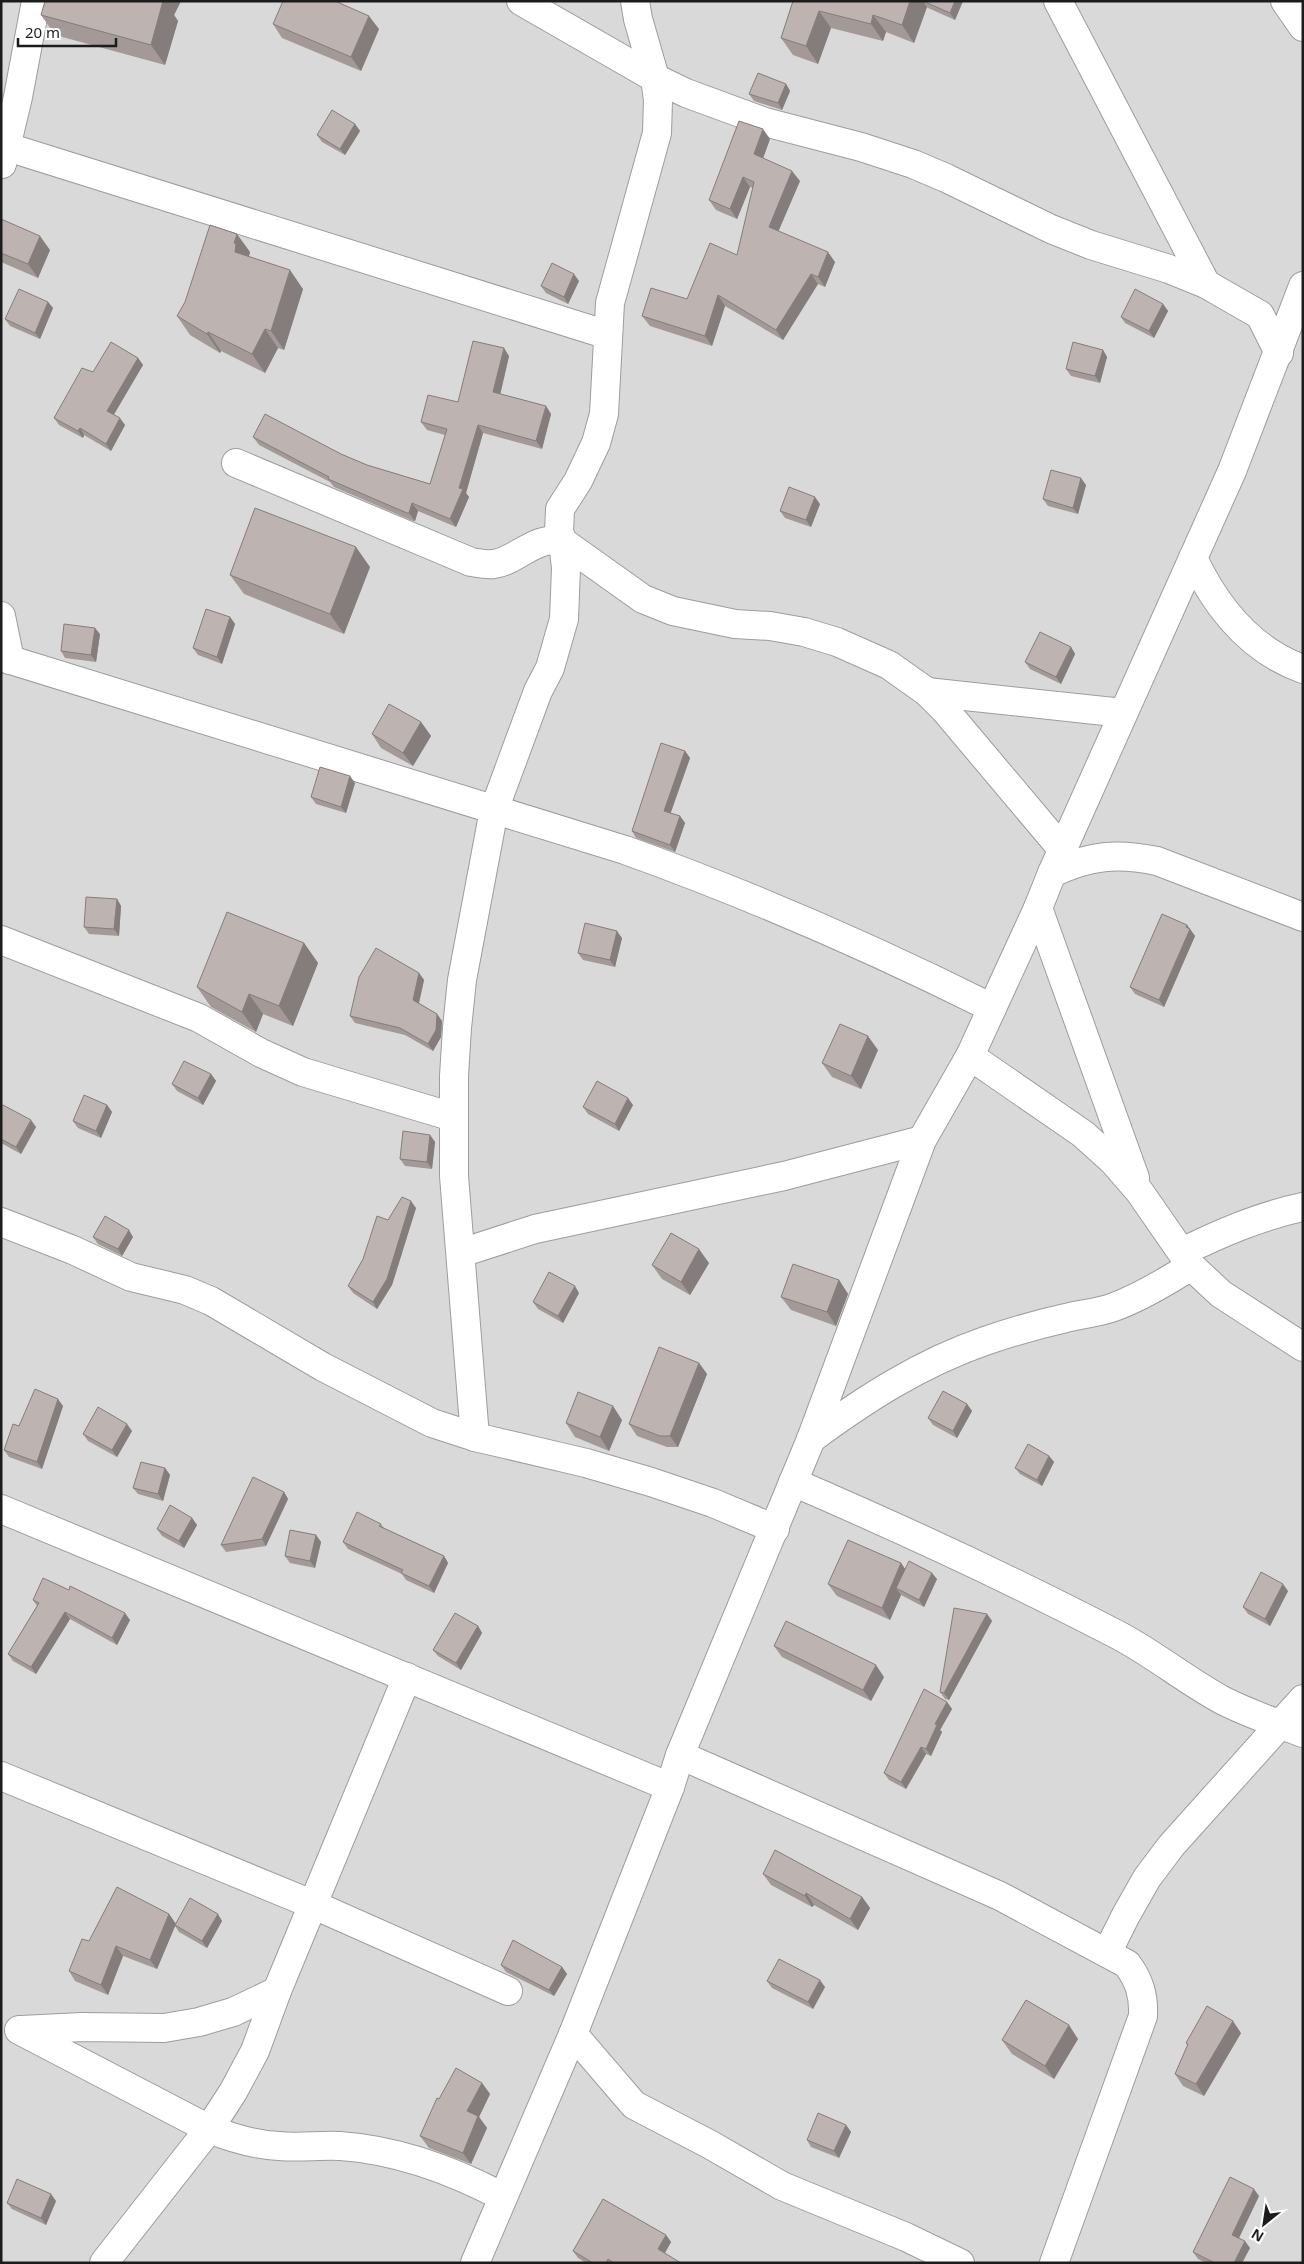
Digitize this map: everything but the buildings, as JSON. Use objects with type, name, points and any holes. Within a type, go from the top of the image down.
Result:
[{"type":"street","points":[[36,1],[3,152],[608,335]]},
{"type":"street","points":[[521,1],[655,78],[686,93],[765,122],[861,147],[913,164],[1051,229],[1091,245],[1169,269],[1206,284],[1260,315],[1279,353]]},
{"type":"street","points":[[475,1436],[454,1176],[453,1117],[457,1028],[462,980],[494,810],[558,644],[564,619],[566,568],[563,542],[559,532],[560,509],[588,462],[596,443],[604,414],[610,302],[656,133],[658,100],[655,78],[641,34],[635,1]]},
{"type":"street","points":[[1058,1],[1206,284]]},
{"type":"street","points":[[1285,1],[1303,27]]},
{"type":"street","points":[[475,2263],[573,2034],[670,1787],[680,1755],[811,1439],[922,1140],[970,1056],[1038,908],[1057,861],[1232,471],[1279,353],[1303,286]]},
{"type":"street","points":[[236,463],[470,562],[496,564],[540,542],[550,540],[563,542],[643,599],[673,611],[703,619],[786,629],[837,642],[889,665],[927,692],[945,710],[1057,861],[1071,864],[1091,858],[1112,856],[1133,856],[1158,861],[1303,917]]},
{"type":"street","points":[[1193,558],[1206,586],[1224,612],[1246,634],[1270,653],[1303,669]]},
{"type":"street","points":[[1,616],[6,659],[625,850],[704,878],[783,910],[888,956],[992,1008]]},
{"type":"street","points":[[927,692],[1123,713]]},
{"type":"street","points":[[1038,908],[1139,1191]]},
{"type":"street","points":[[1,940],[199,1018],[261,1053],[303,1072],[453,1117]]},
{"type":"street","points":[[970,1056],[1083,1134],[1113,1161],[1139,1191],[1186,1259],[1221,1294],[1303,1347]]},
{"type":"street","points":[[461,1253],[535,1229],[784,1176],[922,1140]]},
{"type":"street","points":[[811,1439],[851,1408],[939,1359],[985,1341],[1113,1307],[1166,1282],[1186,1259],[1216,1235],[1252,1221],[1303,1207]]},
{"type":"street","points":[[1,1222],[131,1276],[185,1290],[211,1301],[323,1367],[432,1423],[651,1482],[713,1503],[774,1529]]},
{"type":"street","points":[[793,1482],[911,1533],[1027,1587],[1141,1647],[1181,1676],[1223,1701],[1292,1729]]},
{"type":"street","points":[[1,1509],[670,1787]]},
{"type":"street","points":[[104,2263],[209,2129],[233,2092],[255,2051],[277,1991],[407,1677]]},
{"type":"street","points":[[1106,1953],[1147,1878],[1171,1846],[1292,1729],[1303,1699]]},
{"type":"street","points":[[680,1755],[1000,1896],[1127,1964],[1136,1975],[1144,2002],[1143,2016],[1054,2263]]},
{"type":"street","points":[[1,1776],[314,1904],[508,1991]]},
{"type":"street","points":[[10,2030],[82,2027],[164,2028],[199,2022],[233,2012],[277,1991]]},
{"type":"street","points":[[10,2030],[209,2129],[232,2138],[256,2144],[341,2146],[406,2156],[472,2180],[504,2197]]},
{"type":"street","points":[[573,2034],[634,2105],[709,2144],[782,2186],[906,2238],[960,2263]]},
{"type":"shaded area","points":[[1,1],[1303,1],[1303,2263],[1,2263]]}]
